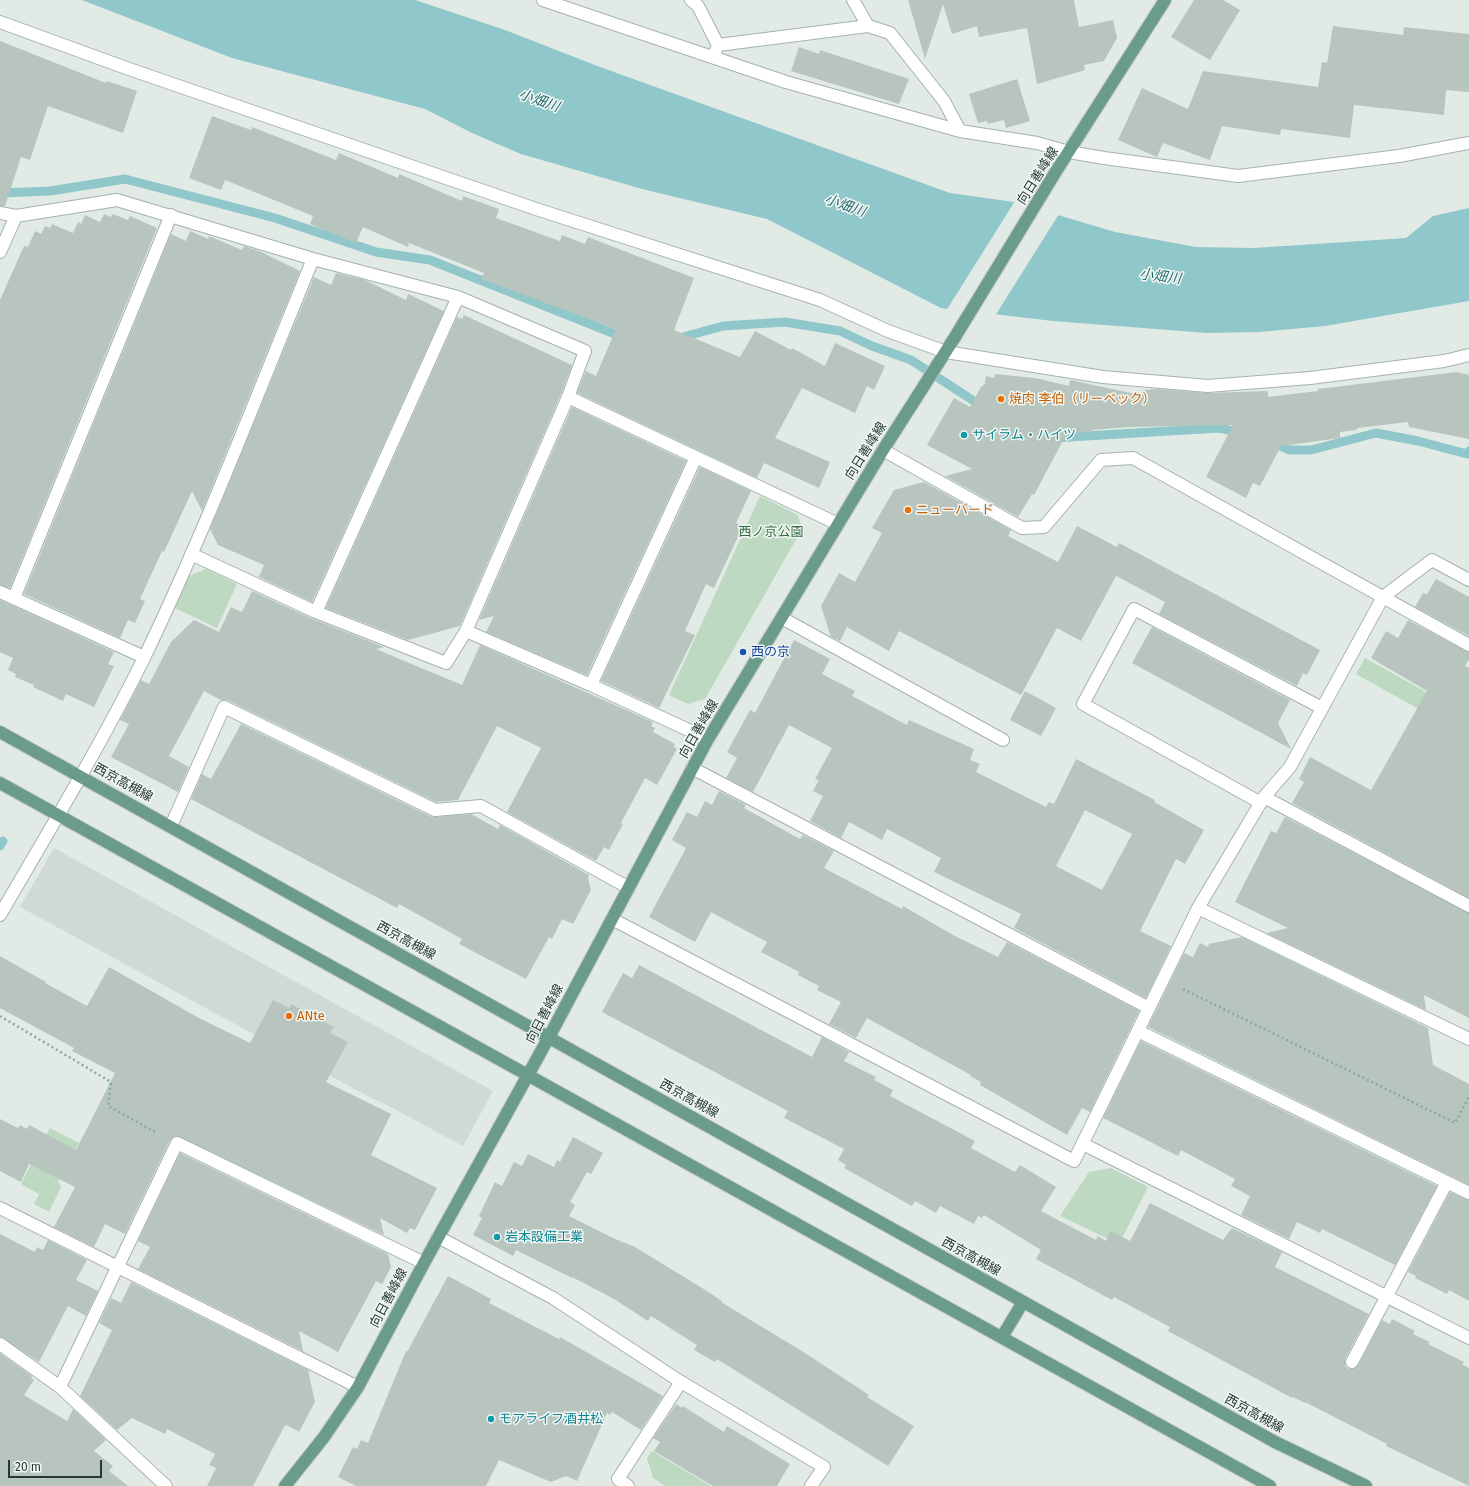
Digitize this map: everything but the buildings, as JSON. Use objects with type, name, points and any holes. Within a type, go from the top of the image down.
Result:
[{"type":"main road","name":"向日善峰線","points":[[285,1486],[324,1437],[358,1387],[438,1237],[549,1037],[708,739],[882,450],[946,352],[1055,173],[1165,0]]},
{"type":"main road","name":"西京高槻線","points":[[0,732],[1274,1442],[1366,1486]]},
{"type":"main road","points":[[0,783],[1270,1486]]},
{"type":"main road","points":[[1002,1337],[1023,1302]]},
{"type":"street","points":[[543,0],[786,82],[960,131],[1037,143],[1069,152],[1238,176],[1399,156],[1469,142]]},
{"type":"street","points":[[853,0],[868,26]]},
{"type":"street","points":[[698,2],[718,45],[713,58]]},
{"type":"street","points":[[0,22],[129,69],[539,210],[820,300],[888,331],[946,352],[1103,377],[1208,386],[1310,378],[1444,361],[1469,355]]},
{"type":"street","points":[[718,45],[868,26],[890,33],[944,101],[960,131]]},
{"type":"street","points":[[0,213],[16,216],[117,200],[171,215],[313,259],[458,297],[584,351],[568,397],[466,631],[446,663],[316,612],[191,554]]},
{"type":"street","points":[[14,598],[171,215]]},
{"type":"street","points":[[0,252],[16,216]]},
{"type":"street","points":[[0,914],[81,776],[144,657],[191,554],[313,259]]},
{"type":"street","points":[[316,612],[458,297]]},
{"type":"street","points":[[568,397],[838,524]]},
{"type":"street","points":[[882,450],[1022,528],[1044,527],[1101,460],[1133,458],[1469,645]]},
{"type":"street","points":[[591,685],[696,457]]},
{"type":"street","points":[[612,919],[1074,1161],[1198,908],[1263,800],[1290,767],[1383,597],[1432,560],[1469,580]]},
{"type":"street","points":[[0,592],[144,657]]},
{"type":"street","points":[[1322,708],[1134,609],[1083,704],[1263,800],[1469,906]]},
{"type":"street","points":[[782,618],[1003,740]]},
{"type":"street","points":[[466,631],[591,685],[708,739]]},
{"type":"street","points":[[171,826],[224,707],[435,810],[481,806],[629,888]]},
{"type":"street","points":[[692,768],[1149,1008]]},
{"type":"street","points":[[1198,908],[1469,1039]]},
{"type":"street","points":[[1138,1031],[1469,1193]]},
{"type":"street","points":[[60,1387],[177,1143],[424,1263]]},
{"type":"street","points":[[1083,1144],[1469,1338]]},
{"type":"street","points":[[1352,1362],[1447,1182]]},
{"type":"street","points":[[0,1208],[358,1387]]},
{"type":"street","points":[[438,1237],[553,1298],[681,1382],[824,1467],[811,1486]]},
{"type":"street","points":[[0,1344],[60,1387],[166,1486]]},
{"type":"street","points":[[628,1486],[618,1479],[681,1382]]},
{"type":"path","points":[[1163,979],[1455,1124],[1469,1097]]},
{"type":"path","points":[[0,1016],[111,1082],[108,1106],[177,1143]]},
{"type":"shaded area","points":[[54,848],[493,1091],[463,1146],[373,1099],[20,907]]},
{"type":"green space","name":"西ノ京公園","points":[[760,496],[798,515],[802,529],[705,699],[688,704],[669,695]]},
{"type":"green space","points":[[206,569],[237,584],[217,628],[175,608],[189,576]]},
{"type":"green space","points":[[1365,658],[1469,716],[1469,737],[1356,674]]},
{"type":"green space","points":[[50,1128],[79,1143],[58,1182],[61,1187],[49,1212],[34,1204],[39,1194],[21,1184]]},
{"type":"green space","points":[[1111,1168],[1148,1187],[1119,1244],[1060,1216],[1089,1172]]},
{"type":"green space","points":[[652,1451],[711,1486],[666,1486],[653,1478],[647,1458]]},
{"type":"water","name":"小畑川","points":[[82,0],[415,0],[505,30],[600,67],[950,193],[1014,202],[1115,232],[1196,247],[1254,248],[1406,238],[1433,216],[1469,208],[1469,301],[1325,326],[1259,332],[1207,333],[1053,321],[941,308],[767,219],[642,189],[521,154],[472,133],[425,109],[232,58]]},
{"type":"pier","points":[[1015,201],[1059,214],[995,316],[946,311]]},
{"type":"waterway","points":[[0,193],[50,191],[125,179],[275,218],[376,252],[430,260],[625,338]]},
{"type":"waterway","points":[[676,339],[723,326],[785,322],[840,331],[872,346],[911,360],[983,407]]},
{"type":"waterway","points":[[1053,438],[1219,428],[1242,433]]},
{"type":"waterway","points":[[1271,442],[1289,450],[1311,450],[1376,433],[1418,441],[1467,454],[1469,451]]},
{"type":"waterway","points":[[0,846],[3,841]]},
{"type":"place","name":"焼肉 李伯（リーベック）","points":[[1001,399]]},
{"type":"place","name":"サイラム・ハイツ","points":[[964,435]]},
{"type":"place","name":"ニューバード","points":[[908,510]]},
{"type":"place","name":"西の京","points":[[743,652]]},
{"type":"place","name":"ANte","points":[[289,1016]]},
{"type":"place","name":"岩本設備工業","points":[[497,1237]]},
{"type":"place","name":"モアライフ酒井松","points":[[491,1419]]}]
